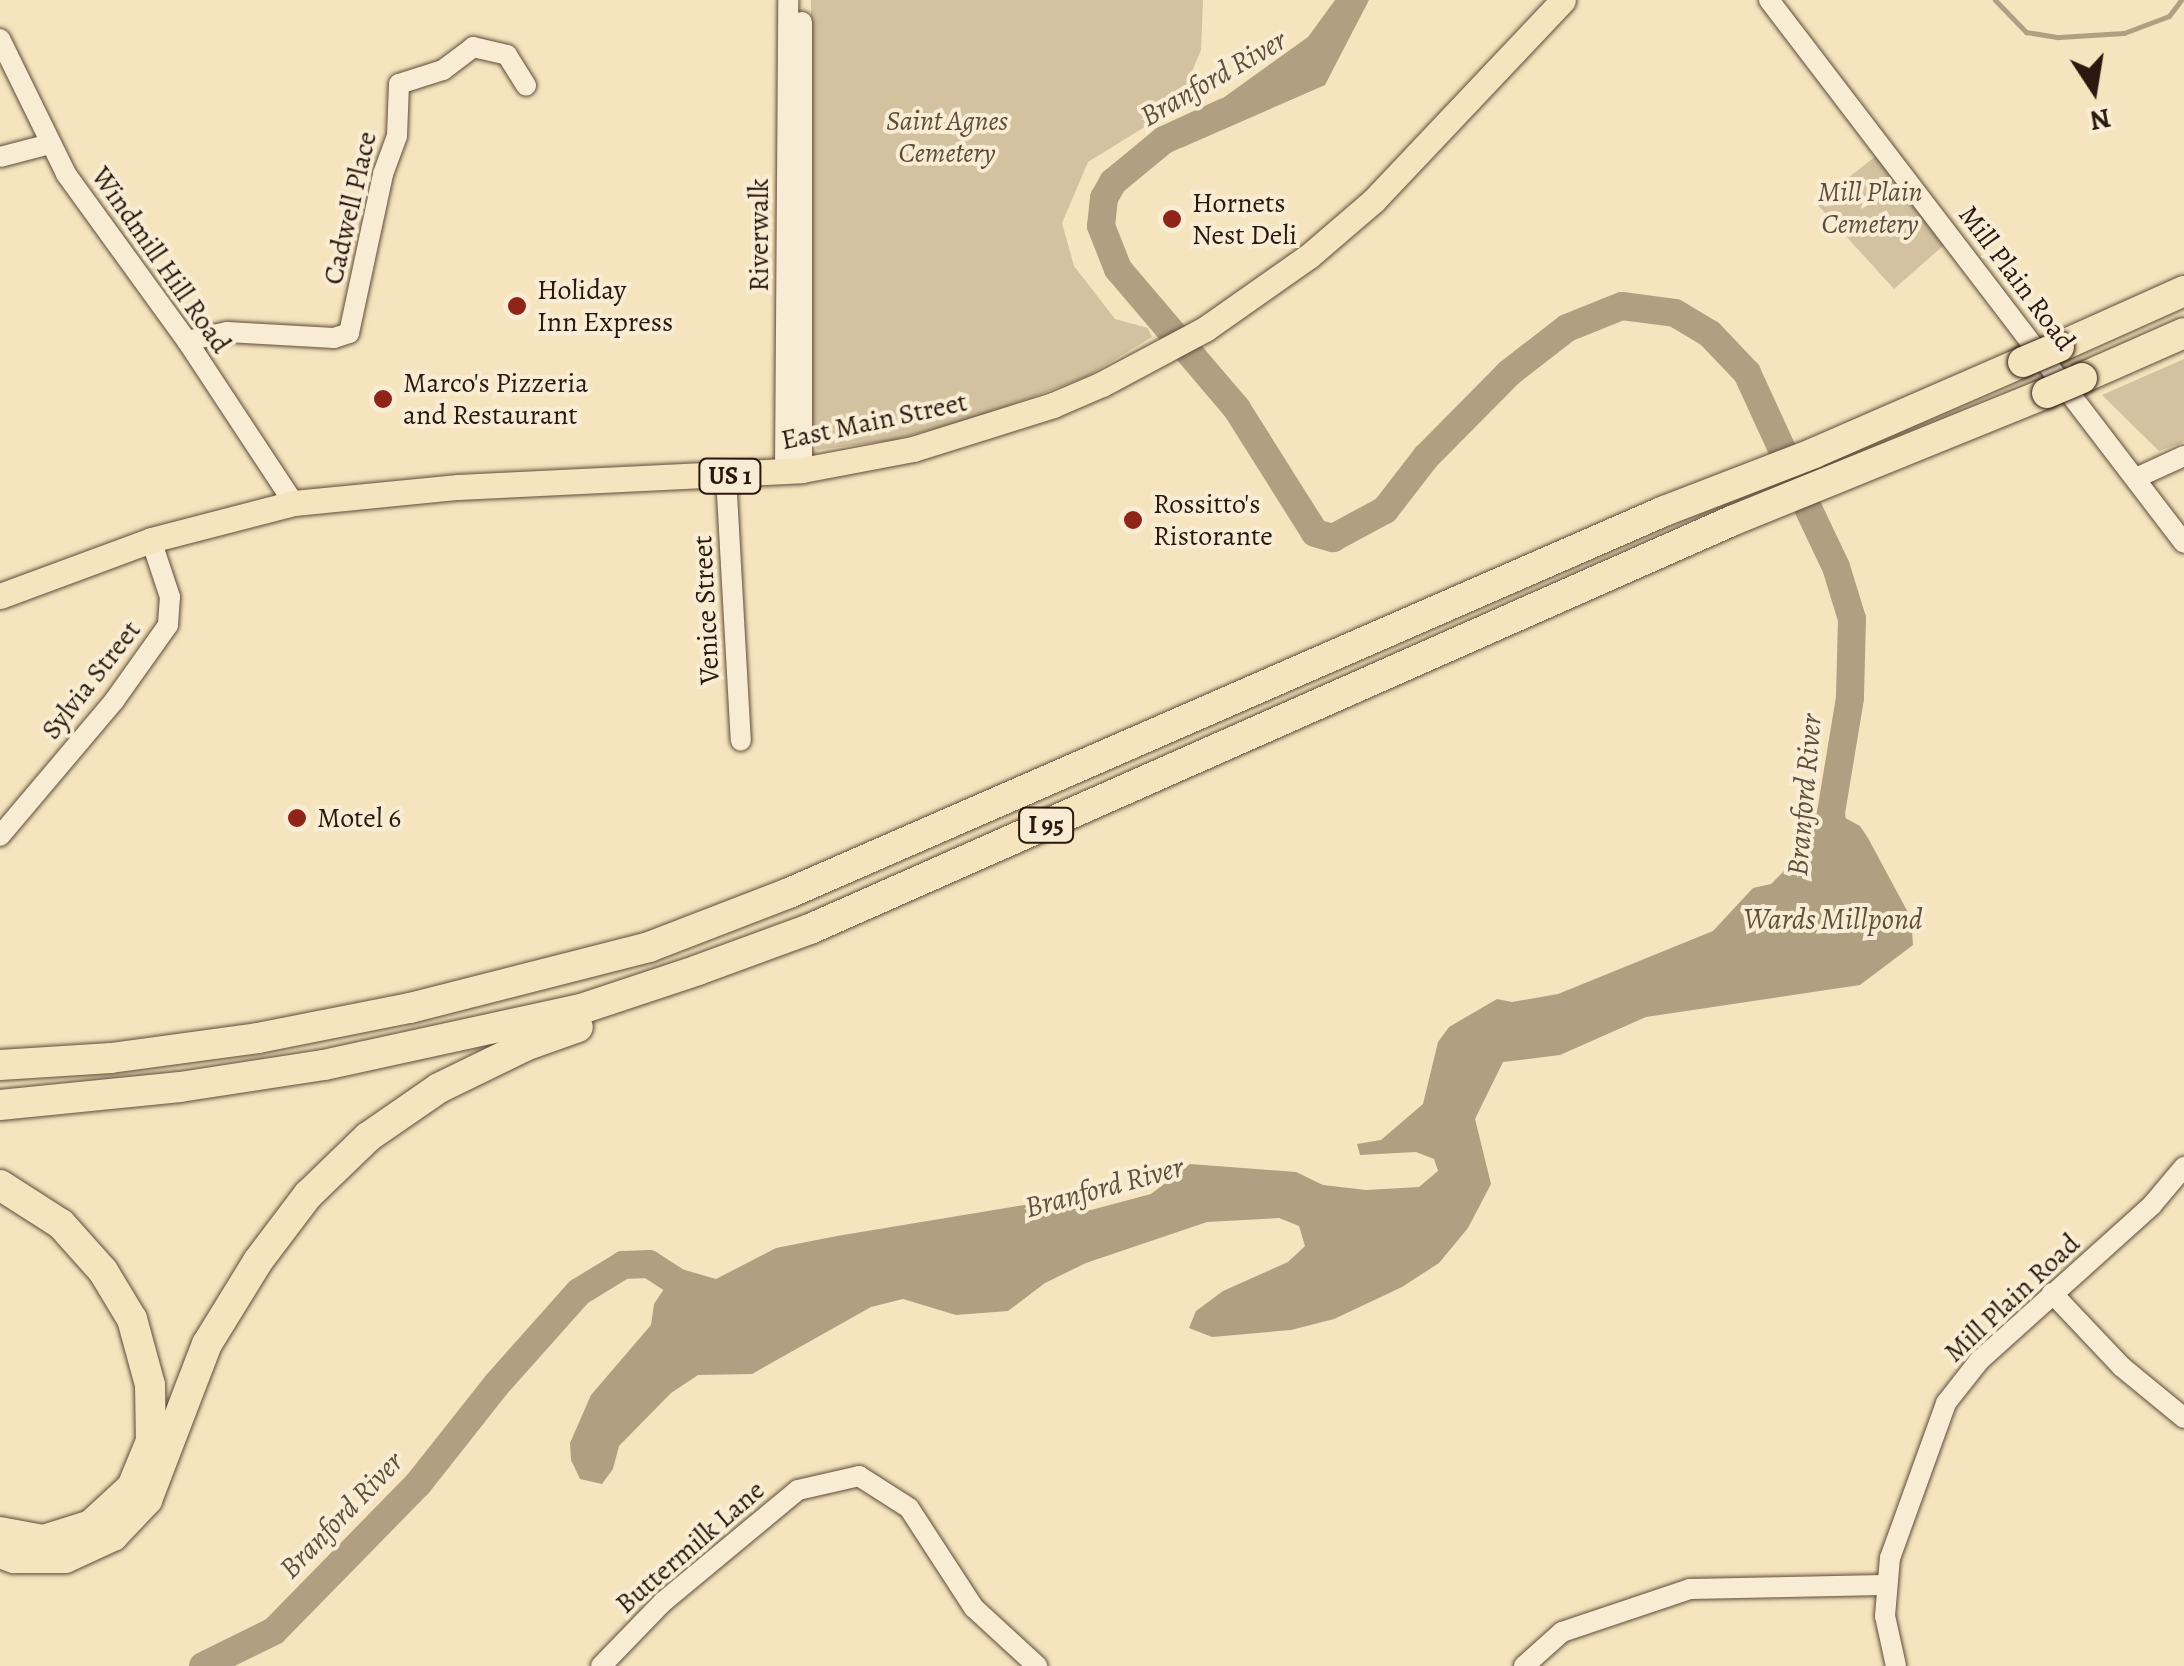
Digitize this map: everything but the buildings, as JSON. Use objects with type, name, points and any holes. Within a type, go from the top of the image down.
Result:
[{"type":"highway","name":"I 95","points":[[0,1066],[111,1058],[258,1038],[410,1008],[649,947],[790,893],[1664,510],[1814,454],[2184,291]]},
{"type":"highway","name":"I 95","points":[[0,1105],[180,1087],[448,1040],[581,1009],[810,929],[1734,520],[2047,393],[2184,332]]},
{"type":"highway","points":[[0,1553],[14,1558],[66,1558],[114,1536],[147,1500],[207,1344],[258,1261],[308,1196],[368,1137],[439,1088],[525,1046],[678,990],[810,929]]},
{"type":"highway","points":[[0,1185],[61,1224],[103,1271],[132,1320],[150,1385],[151,1441],[132,1488],[91,1525],[43,1540],[0,1532]]},
{"type":"main road","name":"East Main Street","points":[[0,596],[151,540],[294,503],[458,488],[794,470],[913,449],[1053,405],[1148,361],[1280,278],[1362,211],[1563,0]]},
{"type":"street","name":"Riverwalk","points":[[788,0],[794,470]]},
{"type":"street","name":"Riverwalk","points":[[794,470],[802,0]]},
{"type":"street","name":"Mill Plain Road","points":[[1769,0],[2184,543]]},
{"type":"street","name":"Windmill Hill Road","points":[[0,39],[66,174],[187,341],[294,503]]},
{"type":"street","name":"Cadwell Place","points":[[187,341],[227,332],[334,338],[349,333],[383,174],[397,136],[400,84],[443,70],[473,47],[507,55],[526,85]]},
{"type":"street","points":[[0,157],[50,144]]},
{"type":"street","points":[[2136,478],[2184,456]]},
{"type":"street","name":"Venice Street","points":[[726,476],[741,740]]},
{"type":"street","name":"Sylvia Street","points":[[0,836],[114,701],[168,624],[170,597],[151,540]]},
{"type":"street","name":"Mill Plain Road","points":[[1896,1666],[1887,1631],[1886,1585],[1900,1522],[1946,1403],[1979,1361],[2152,1205],[2184,1167]]},
{"type":"street","points":[[2052,1293],[2122,1368],[2184,1418]]},
{"type":"street","name":"Buttermilk Lane","points":[[600,1666],[662,1602],[798,1490],[859,1476],[909,1508],[974,1608],[1037,1666]]},
{"type":"street","points":[[1524,1666],[1562,1632],[1690,1590],[1886,1585]]},
{"type":"green space","name":"Saint Agnes Cemetery","points":[[811,0],[1203,0],[1201,50],[1177,107],[1088,162],[1062,223],[1074,266],[1115,319],[1148,328],[1152,337],[1086,377],[981,416],[893,440],[817,450],[809,426]]},
{"type":"green space","name":"Mill Plain Cemetery","points":[[1876,156],[1944,245],[1894,289],[1816,203]]},
{"type":"green space","points":[[2184,359],[2184,442],[2159,451],[2102,395]]},
{"type":"water","points":[[1335,0],[1369,0],[1325,85],[1181,148],[1198,116],[1308,37]]},
{"type":"water","name":"Wards Millpond","points":[[1836,813],[1860,826],[1868,838],[1911,918],[1913,945],[1860,985],[1646,1017],[1560,1055],[1503,1062],[1475,1119],[1491,1184],[1468,1228],[1439,1263],[1402,1287],[1334,1319],[1291,1330],[1212,1337],[1189,1328],[1196,1311],[1223,1291],[1288,1262],[1305,1246],[1299,1226],[1279,1218],[1207,1222],[1086,1263],[1045,1283],[1008,1311],[956,1315],[903,1299],[871,1307],[752,1374],[698,1375],[671,1393],[619,1446],[613,1469],[602,1484],[580,1479],[571,1460],[570,1443],[591,1395],[651,1325],[654,1304],[678,1268],[716,1279],[776,1248],[837,1236],[1024,1205],[1091,1210],[1151,1194],[1190,1164],[1296,1172],[1323,1185],[1366,1190],[1419,1187],[1438,1171],[1434,1159],[1416,1152],[1360,1155],[1357,1144],[1381,1140],[1423,1104],[1438,1042],[1449,1027],[1497,999],[1512,1002],[1558,994],[1713,931],[1753,888],[1771,884],[1787,868],[1799,848],[1799,814]]},
{"type":"waterway","points":[[1995,0],[2026,32],[2059,37],[2124,33],[2169,16],[2181,0]]},
{"type":"waterway","name":"Branford River","points":[[1225,112],[1164,140],[1113,182],[1104,198],[1101,226],[1118,269],[1237,409],[1315,533],[1333,538],[1385,510],[1426,457],[1509,373],[1567,328],[1622,306],[1675,313],[1710,334],[1747,373],[1782,449]]},
{"type":"waterway","name":"Branford River","points":[[1808,508],[1836,567],[1852,619],[1850,698],[1831,813],[1835,852]]},
{"type":"waterway","name":"Branford River","points":[[203,1666],[274,1631],[418,1484],[497,1384],[579,1292],[623,1265],[649,1264],[700,1297]]},
{"type":"place","name":"Hornets Nest Deli","points":[[1172,219]]},
{"type":"place","name":"Holiday Inn Express","points":[[517,306]]},
{"type":"place","name":"Marco's Pizzeria and Restaurant","points":[[383,399]]},
{"type":"place","name":"Rossitto's Ristorante","points":[[1133,520]]},
{"type":"place","name":"Motel 6","points":[[297,818]]}]
